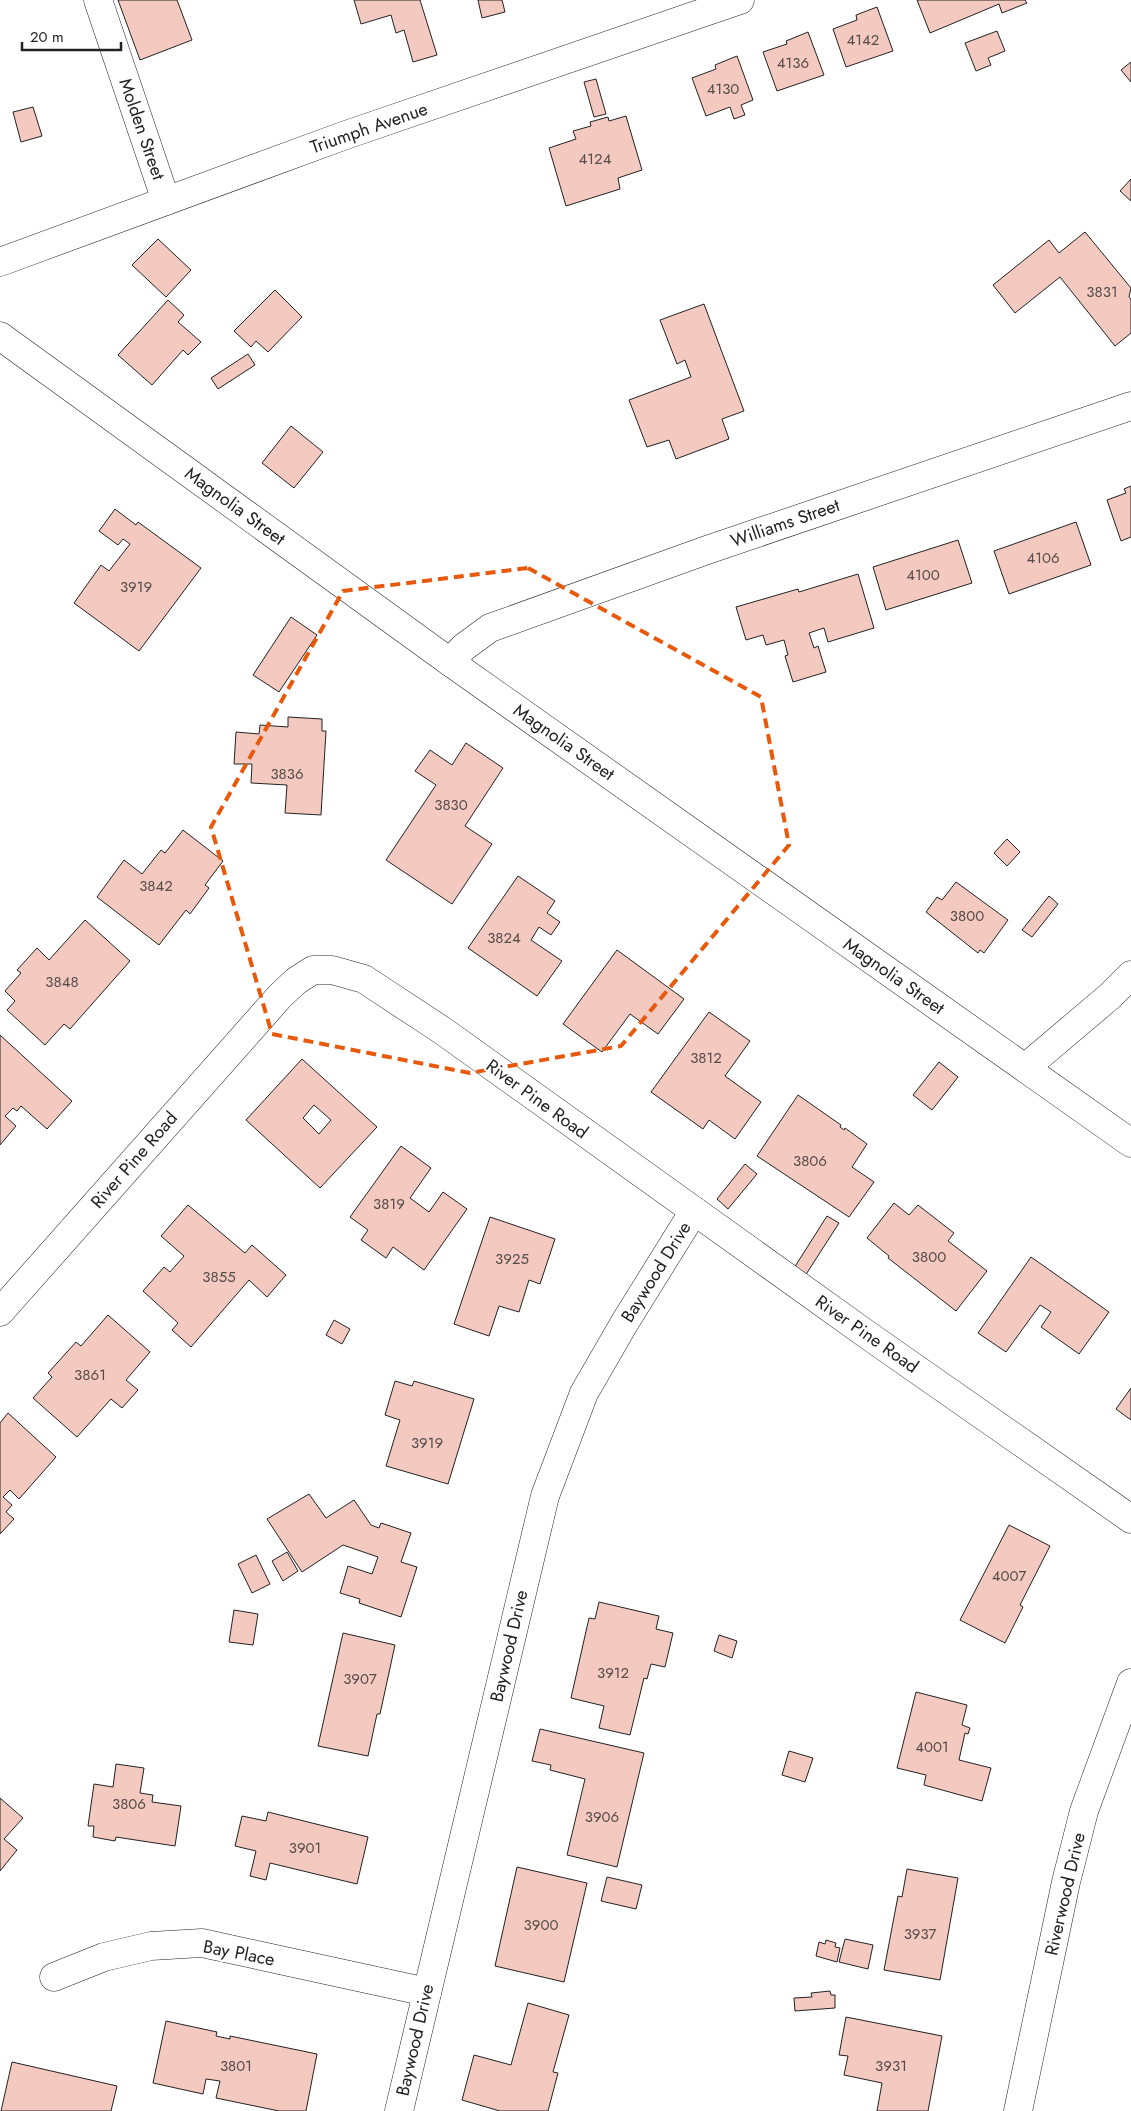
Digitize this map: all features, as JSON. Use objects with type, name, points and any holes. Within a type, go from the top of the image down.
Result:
[{"type":"street","name":"Molden Street","points":[[98,0],[166,200]]},
{"type":"street","name":"Triumph Avenue","points":[[0,262],[343,136],[740,0]]},
{"type":"street","name":"Magnolia Street","points":[[0,336],[450,662],[1131,1143]]},
{"type":"street","name":"Williams Street","points":[[450,662],[464,647],[490,628],[717,546],[1131,406]]},
{"type":"street","name":"River Pine Road","points":[[0,1312],[280,996],[296,981],[313,970],[332,970],[364,979],[443,1031],[869,1336],[1131,1519]]},
{"type":"street","points":[[1025,1068],[1110,996],[1131,975]]},
{"type":"street","name":"Baywood Drive","points":[[399,2111],[545,1496],[584,1392],[694,1211]]},
{"type":"street","name":"Riverwood Drive","points":[[1018,2111],[1066,1882],[1084,1811],[1131,1682]]},
{"type":"street","name":"Bay Place","points":[[54,1977],[104,1957],[151,1946],[202,1943],[426,1992]]},
{"type":"highlighted area","points":[[528,568],[761,697],[789,845],[621,1046],[470,1073],[272,1034],[211,827],[343,591]]},
{"type":"building","points":[[118,0],[177,0],[192,40],[140,60]]},
{"type":"building","points":[[354,0],[420,0],[437,55],[413,62],[404,30],[396,33],[391,15],[361,24]]},
{"type":"building","points":[[478,0],[502,0],[505,12],[482,18]]},
{"type":"building","points":[[917,0],[1025,0],[1027,3],[1002,13],[999,4],[930,33]]},
{"type":"building","points":[[877,7],[893,51],[846,67],[833,29],[857,20],[856,15]]},
{"type":"building","points":[[997,31],[1005,51],[988,58],[991,65],[976,71],[965,43]]},
{"type":"building","points":[[808,32],[824,75],[777,91],[763,52],[787,44],[786,41]]},
{"type":"building","points":[[737,56],[753,100],[741,105],[745,115],[734,119],[730,107],[706,116],[692,78],[716,69],[715,65]]},
{"type":"building","points":[[1131,62],[1131,82],[1121,70]]},
{"type":"building","points":[[596,79],[606,114],[594,117],[584,82]]},
{"type":"building","points":[[33,107],[42,136],[21,142],[13,112]]},
{"type":"building","points":[[626,116],[642,170],[618,178],[620,189],[566,206],[549,148],[576,139],[573,131],[591,126],[590,122],[608,117],[609,121]]},
{"type":"building","points":[[1131,179],[1131,201],[1120,191]]},
{"type":"building","points":[[1085,232],[1131,288],[1129,297],[1131,299],[1131,333],[1115,346],[1060,277],[1015,313],[993,285],[1049,240],[1059,253]]},
{"type":"building","points":[[158,239],[191,270],[166,297],[132,265]]},
{"type":"building","points":[[275,290],[302,317],[268,352],[256,341],[251,347],[234,331]]},
{"type":"building","points":[[168,300],[184,315],[178,322],[201,342],[188,355],[183,350],[152,385],[118,355]]},
{"type":"building","points":[[704,304],[744,411],[722,419],[729,439],[676,459],[669,440],[647,447],[629,400],[691,377],[685,360],[677,364],[660,320]]},
{"type":"building","points":[[248,354],[255,365],[218,389],[211,378]]},
{"type":"building","points":[[291,426],[323,452],[294,488],[262,463]]},
{"type":"building","points":[[1131,486],[1131,537],[1121,541],[1107,500],[1126,493],[1124,489]]},
{"type":"building","points":[[115,509],[136,525],[138,522],[201,568],[139,651],[74,603],[101,565],[109,571],[130,544],[123,539],[118,545],[99,531]]},
{"type":"building","points":[[1076,522],[1091,565],[1009,594],[994,551]]},
{"type":"building","points":[[958,540],[972,583],[886,610],[873,567]]},
{"type":"building","points":[[858,574],[874,628],[828,642],[824,628],[809,633],[814,648],[818,646],[826,672],[793,682],[785,656],[788,655],[784,640],[766,645],[763,635],[746,640],[736,607],[798,589],[799,592]]},
{"type":"building","points":[[291,617],[317,635],[279,692],[253,675]]},
{"type":"building","points":[[288,717],[322,719],[322,731],[326,731],[321,815],[285,813],[287,785],[251,783],[252,764],[234,764],[236,732],[259,734],[260,725],[288,727]]},
{"type":"building","points":[[466,743],[503,768],[465,826],[492,844],[452,904],[386,860],[436,785],[415,771],[430,750],[452,765]]},
{"type":"building","points":[[183,830],[223,861],[205,885],[209,888],[190,914],[186,910],[159,945],[97,897],[124,860],[142,874],[161,850],[165,853]]},
{"type":"building","points":[[1007,839],[1020,852],[1007,866],[994,853]]},
{"type":"building","points":[[518,876],[555,901],[547,913],[560,922],[551,935],[539,927],[531,940],[562,961],[537,996],[468,948]]},
{"type":"building","points":[[956,882],[1008,920],[984,953],[980,950],[978,953],[926,912],[937,897],[942,900]]},
{"type":"building","points":[[1049,896],[1058,904],[1032,937],[1022,930]]},
{"type":"building","points":[[85,920],[130,961],[70,1029],[64,1024],[45,1045],[7,1010],[15,1001],[5,991],[21,973],[17,970],[37,948],[49,960]]},
{"type":"building","points":[[617,950],[684,999],[658,1034],[630,1014],[602,1052],[563,1024]]},
{"type":"building","points":[[709,1012],[750,1041],[725,1076],[761,1102],[735,1139],[709,1120],[703,1129],[651,1092]]},
{"type":"building","points":[[0,1035],[72,1101],[47,1129],[21,1106],[17,1111],[13,1108],[5,1116],[16,1126],[0,1145]]},
{"type":"building","points":[[302,1059],[377,1127],[320,1188],[246,1120]],"holes":[[[314,1105],[331,1120],[319,1134],[303,1118]]]},
{"type":"building","points":[[939,1062],[958,1077],[932,1110],[913,1095]]},
{"type":"building","points":[[798,1095],[841,1125],[840,1127],[844,1130],[845,1128],[867,1144],[852,1167],[874,1182],[849,1217],[757,1156]]},
{"type":"building","points":[[401,1146],[431,1168],[410,1198],[429,1212],[443,1192],[467,1209],[424,1270],[393,1247],[386,1258],[361,1240],[368,1230],[350,1217]]},
{"type":"building","points":[[745,1164],[757,1174],[728,1209],[717,1199]]},
{"type":"building","points":[[894,1203],[909,1215],[918,1205],[954,1233],[948,1241],[987,1271],[956,1311],[888,1258],[889,1256],[867,1238]]},
{"type":"building","points":[[188,1205],[245,1253],[252,1245],[286,1275],[267,1297],[249,1280],[191,1347],[172,1330],[178,1323],[143,1291],[164,1267],[170,1272],[184,1256],[161,1236]]},
{"type":"building","points":[[827,1216],[839,1223],[805,1276],[794,1268]]},
{"type":"building","points":[[490,1217],[555,1239],[540,1284],[529,1280],[519,1312],[499,1306],[489,1336],[454,1324]]},
{"type":"building","points":[[1031,1257],[1109,1312],[1079,1354],[1041,1327],[1051,1312],[1040,1305],[1006,1352],[978,1333]]},
{"type":"building","points":[[108,1315],[150,1352],[126,1380],[138,1390],[122,1408],[111,1399],[77,1437],[33,1398],[52,1377],[48,1373],[76,1342],[81,1346]]},
{"type":"building","points":[[334,1320],[350,1329],[342,1344],[326,1335]]},
{"type":"building","points":[[395,1381],[412,1386],[414,1381],[474,1399],[448,1484],[386,1466],[400,1420],[385,1415]]},
{"type":"building","points":[[1131,1388],[1131,1420],[1116,1409]]},
{"type":"building","points":[[8,1413],[56,1457],[19,1499],[10,1490],[3,1497],[12,1505],[6,1512],[14,1519],[0,1534],[0,1423]]},
{"type":"building","points":[[309,1494],[326,1518],[354,1500],[371,1525],[379,1528],[381,1523],[411,1533],[401,1562],[417,1567],[401,1617],[359,1603],[360,1599],[340,1593],[348,1566],[372,1574],[378,1557],[343,1545],[302,1572],[267,1519]]},
{"type":"building","points":[[1009,1525],[1050,1546],[1020,1605],[1023,1607],[1005,1643],[960,1620]]},
{"type":"building","points":[[287,1552],[298,1571],[283,1581],[272,1561]]},
{"type":"building","points":[[256,1555],[270,1584],[252,1593],[238,1564]]},
{"type":"building","points":[[599,1602],[659,1616],[656,1629],[673,1633],[665,1667],[651,1664],[647,1679],[644,1678],[630,1735],[599,1728],[604,1706],[571,1698],[589,1618],[595,1619]]},
{"type":"building","points":[[234,1610],[258,1614],[253,1645],[229,1642]]},
{"type":"building","points":[[343,1633],[395,1645],[380,1714],[377,1714],[368,1756],[318,1746]]},
{"type":"building","points":[[719,1635],[737,1641],[732,1658],[714,1651]]},
{"type":"building","points":[[916,1692],[967,1705],[962,1725],[970,1728],[968,1734],[965,1733],[959,1760],[991,1768],[982,1801],[924,1785],[926,1775],[897,1768]]},
{"type":"building","points":[[540,1729],[644,1753],[617,1867],[567,1855],[585,1779],[550,1770],[551,1765],[532,1761]]},
{"type":"building","points":[[789,1751],[813,1758],[805,1782],[782,1775]]},
{"type":"building","points":[[116,1764],[144,1768],[140,1793],[153,1795],[152,1802],[181,1806],[175,1846],[116,1837],[115,1841],[93,1837],[94,1826],[88,1826],[94,1784],[113,1787]]},
{"type":"building","points":[[0,1798],[23,1818],[4,1839],[17,1850],[0,1871]]},
{"type":"building","points":[[268,1812],[368,1837],[357,1884],[270,1863],[266,1880],[250,1876],[256,1851],[235,1846],[242,1816],[266,1821]]},
{"type":"building","points":[[517,1867],[587,1883],[564,1982],[495,1966]]},
{"type":"building","points":[[907,1869],[958,1878],[940,1980],[884,1970],[898,1896],[902,1897]]},
{"type":"building","points":[[607,1877],[642,1885],[636,1909],[601,1901]]},
{"type":"building","points":[[845,1939],[873,1945],[868,1969],[839,1962]]},
{"type":"building","points":[[826,1940],[836,1943],[835,1947],[840,1948],[837,1962],[816,1956],[819,1942],[825,1944]]},
{"type":"building","points":[[830,1991],[831,1995],[835,1995],[835,2008],[795,2011],[794,1998],[812,1997],[811,1993]]},
{"type":"building","points":[[528,2003],[569,2015],[553,2072],[558,2073],[548,2111],[500,2111],[462,2100],[474,2055],[511,2065]]},
{"type":"building","points":[[846,2017],[942,2036],[928,2111],[877,2111],[882,2083],[844,2075],[848,2056],[839,2055]]},
{"type":"building","points":[[166,2021],[217,2032],[216,2036],[230,2039],[230,2036],[317,2054],[306,2111],[279,2111],[216,2098],[220,2081],[206,2079],[203,2094],[153,2083]]},
{"type":"building","points":[[12,2062],[117,2086],[111,2111],[1,2111]]}]
